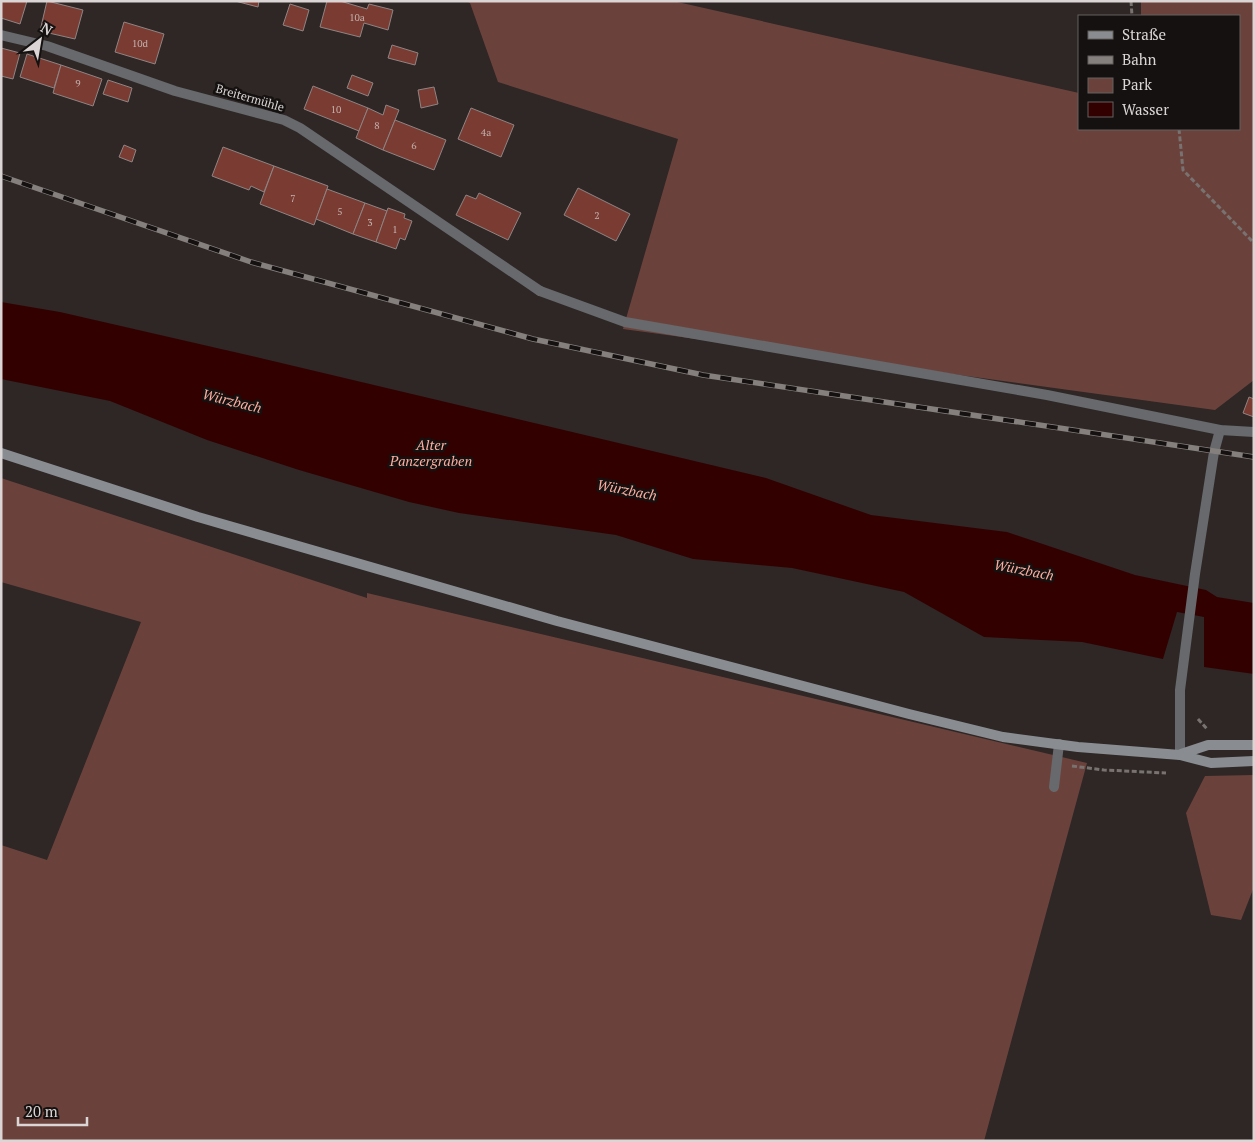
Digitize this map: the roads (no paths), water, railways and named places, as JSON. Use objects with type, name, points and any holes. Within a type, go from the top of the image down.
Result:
[{"type":"main road","points":[[1,453],[198,517],[557,621],[909,714],[1003,736],[1059,744],[1180,755],[1211,763],[1254,761]]},
{"type":"main road","points":[[1180,755],[1208,745],[1254,745]]},
{"type":"street","name":"Breitermühle","points":[[1,35],[47,46],[175,92],[284,120],[300,128],[540,291],[625,322],[1047,395],[1220,430],[1254,432]]},
{"type":"street","points":[[1180,755],[1180,690],[1195,574],[1214,452],[1220,430]]},
{"type":"street","points":[[1054,787],[1059,744]]},
{"type":"water","name":"Alter Panzergraben","points":[[1,302],[60,312],[256,357],[766,478],[871,515],[1007,532],[1135,575],[1206,590],[1217,597],[1254,603],[1254,674],[1204,667],[1204,617],[1177,612],[1163,659],[1082,642],[984,637],[904,592],[792,568],[693,559],[616,535],[459,513],[409,502],[299,470],[207,440],[110,401],[1,379]]},
{"type":"railway","points":[[1,176],[251,262],[533,339],[703,375],[1254,457]]},
{"type":"water label","name":"Würzbach","points":[[232,401]]},
{"type":"water label","name":"Würzbach","points":[[627,490]]},
{"type":"water label","name":"Würzbach","points":[[1024,570]]}]
